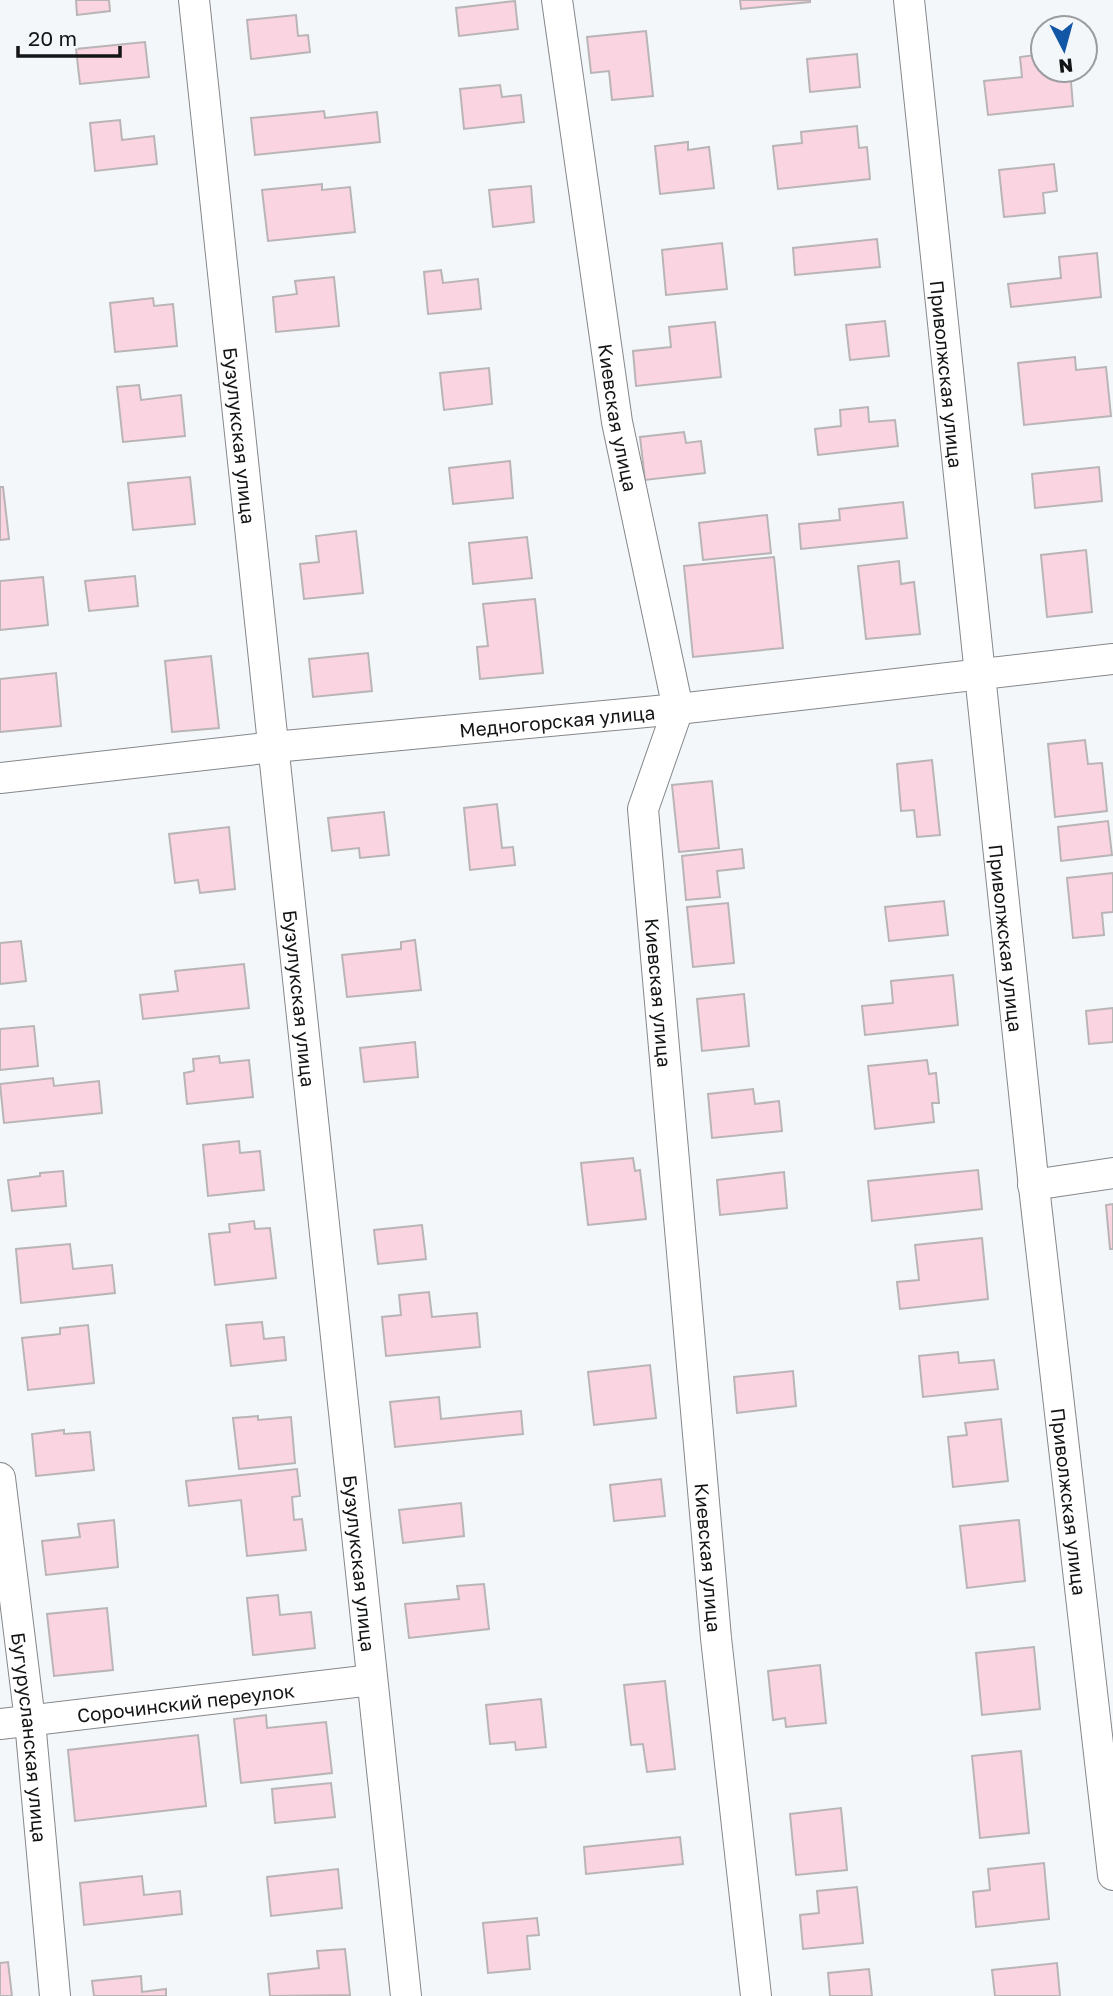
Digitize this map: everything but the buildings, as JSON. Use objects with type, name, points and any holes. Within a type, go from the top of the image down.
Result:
[{"type":"street","name":"Бузулукская улица","points":[[194,0],[406,1996]]},
{"type":"street","name":"Киевская улица","points":[[557,0],[617,422],[678,709],[643,809],[716,1638],[756,1996]]},
{"type":"street","name":"Приволжская улица","points":[[909,0],[978,674],[1113,1875]]},
{"type":"street","name":"Медногорская улица","points":[[0,778],[274,747],[678,709],[1113,659]]},
{"type":"street","points":[[1034,1185],[1113,1173]]},
{"type":"street","name":"Бугурусланская улица","points":[[0,1478],[30,1721],[55,1996]]},
{"type":"street","name":"Сорочинский переулок","points":[[0,1724],[372,1680]]}]
